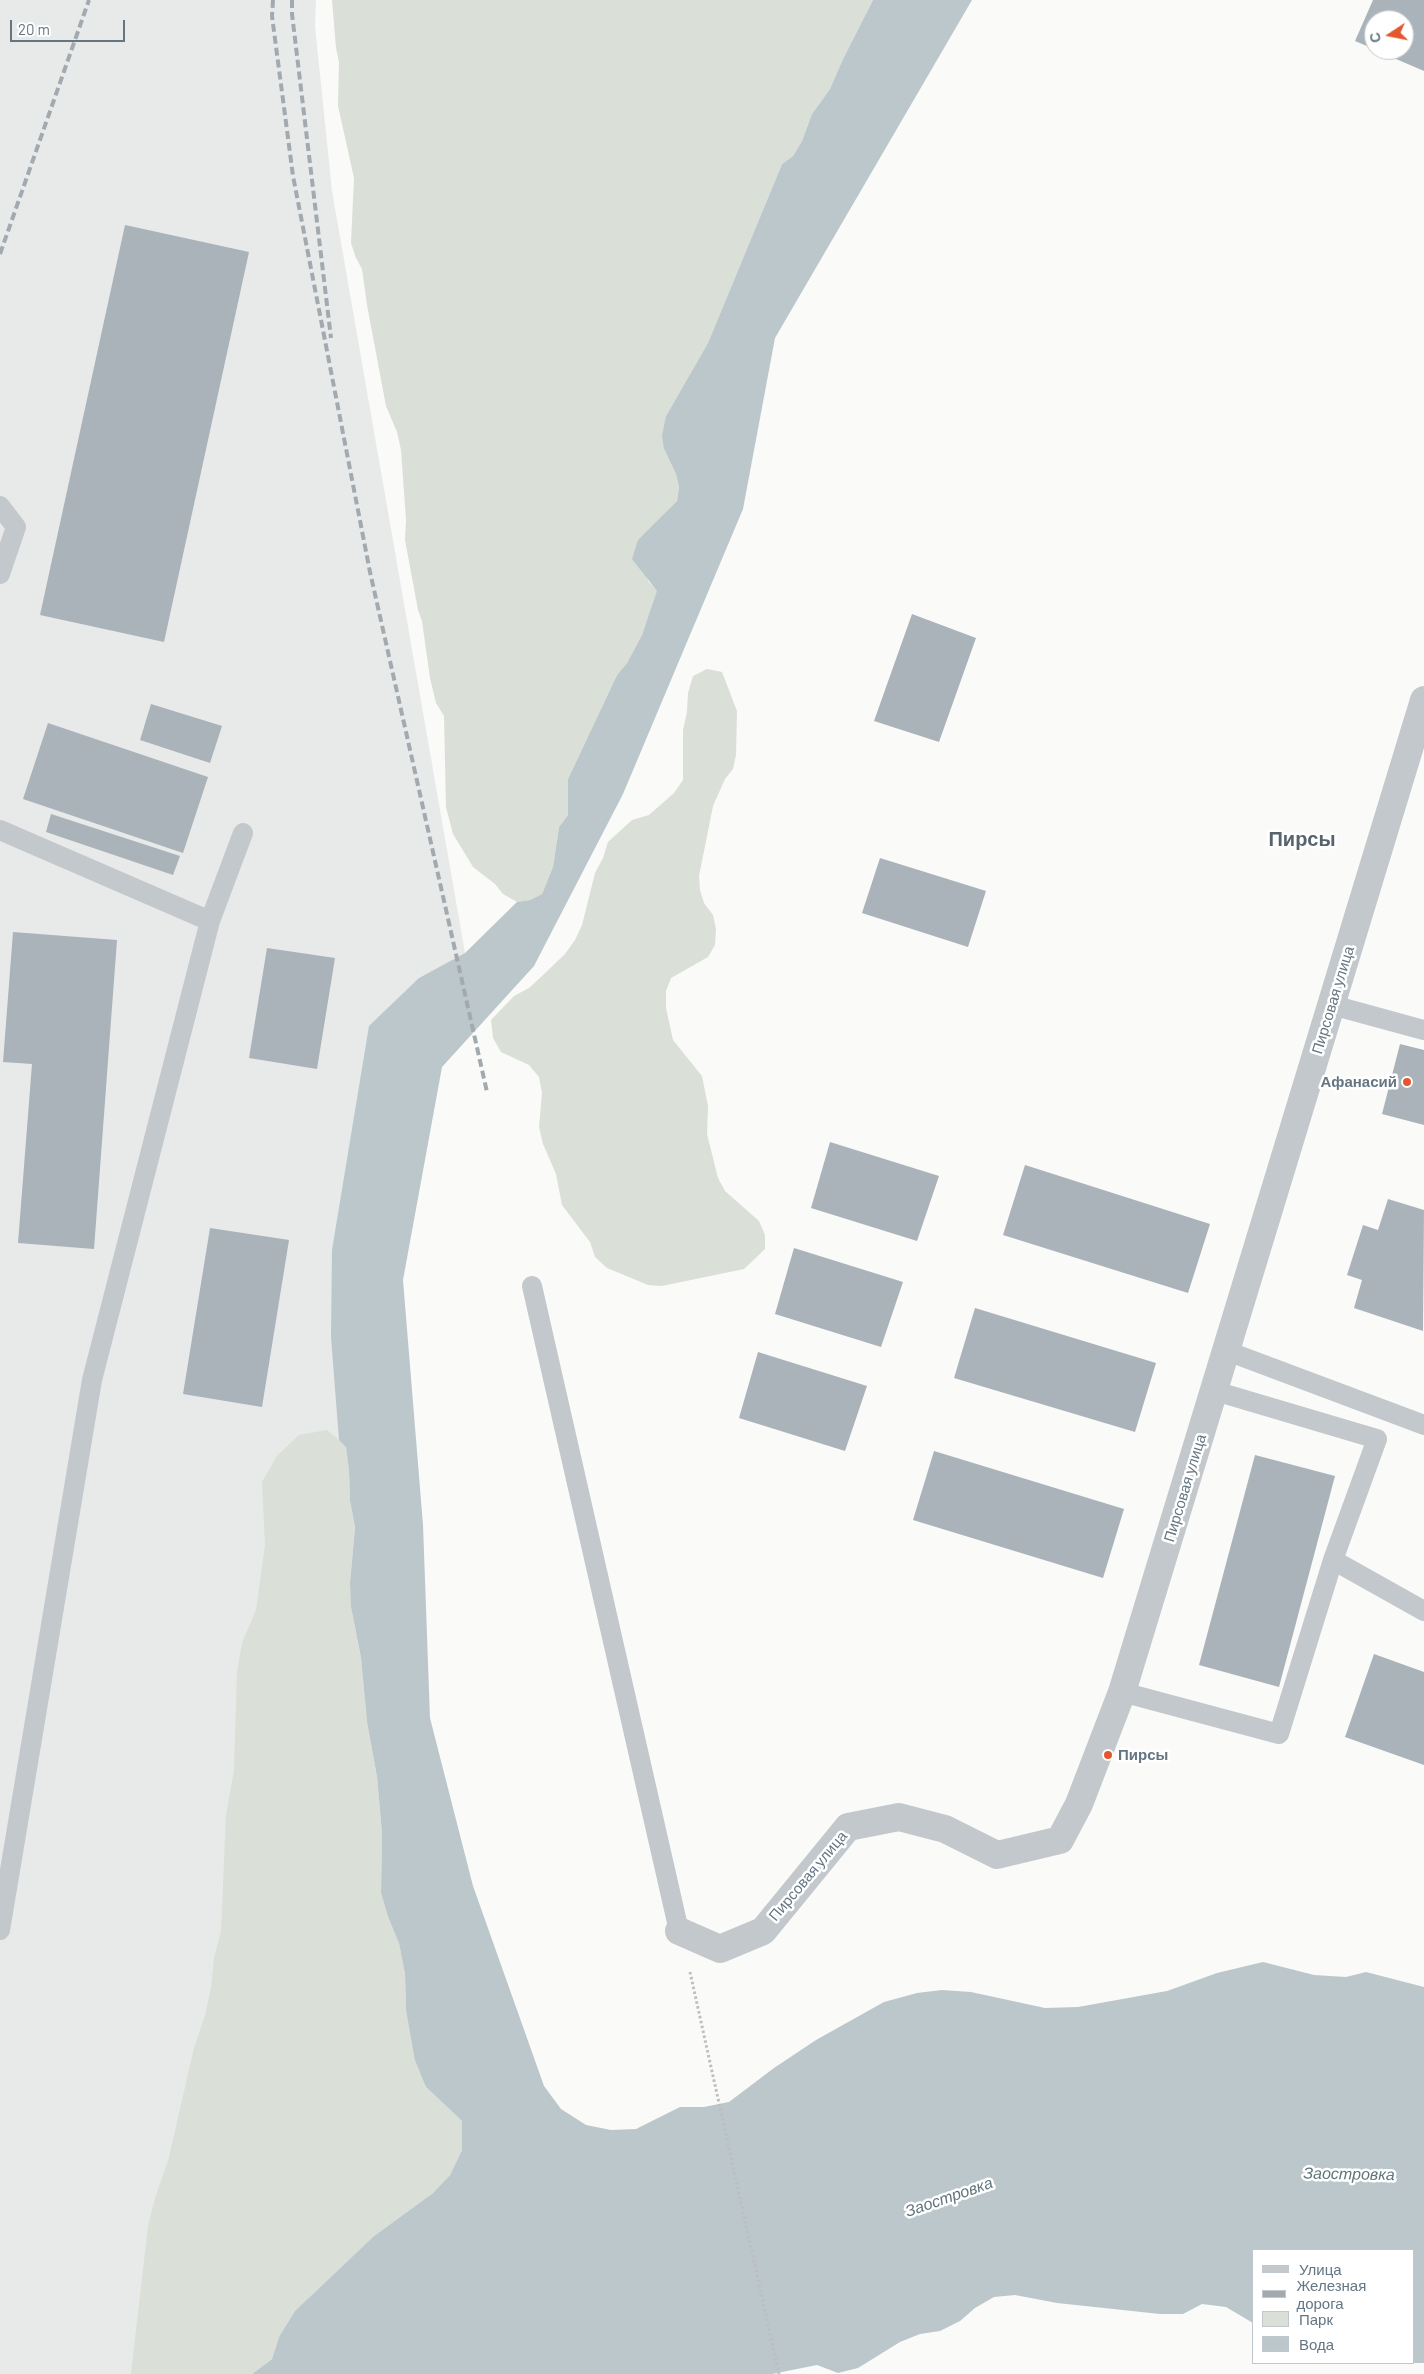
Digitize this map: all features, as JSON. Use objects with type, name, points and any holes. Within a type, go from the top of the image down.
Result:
[{"type":"street","name":"Пирсовая улица","points":[[680,1930],[720,1949],[763,1931],[848,1827],[899,1817],[945,1829],[997,1855],[1060,1840],[1079,1804],[1122,1692],[1332,1005],[1416,754],[1424,700]]},
{"type":"lane","points":[[0,506],[16,527],[0,574]]},
{"type":"lane","points":[[0,830],[210,921]]},
{"type":"lane","points":[[0,1930],[92,1380],[210,921],[243,833]]},
{"type":"lane","points":[[1332,1005],[1424,1030]]},
{"type":"lane","points":[[532,1286],[680,1930]]},
{"type":"lane","points":[[1227,1351],[1424,1425]]},
{"type":"lane","points":[[1122,1692],[1279,1734],[1333,1560],[1376,1439],[1215,1391]]},
{"type":"lane","points":[[1333,1560],[1424,1611]]},
{"type":"path","points":[[695,1992],[779,2374]]},
{"type":"shaded area","points":[[0,0],[316,0],[315,26],[332,191],[465,953],[419,978],[346,1446],[374,2236],[312,2294],[252,2374],[0,2374]]},
{"type":"green space","points":[[332,0],[873,0],[830,89],[812,114],[802,141],[793,156],[782,164],[708,343],[666,416],[664,449],[676,474],[679,487],[677,501],[639,540],[648,581],[658,591],[642,635],[627,663],[617,675],[568,779],[568,815],[559,827],[553,867],[542,894],[530,900],[517,902],[503,894],[495,884],[473,867],[453,834],[446,807],[444,716],[436,703],[430,678],[422,621],[418,610],[405,540],[406,520],[401,450],[397,432],[386,406],[362,269],[351,243],[354,178],[338,106],[339,62]]},
{"type":"green space","points":[[707,669],[722,672],[737,711],[736,755],[733,769],[725,779],[713,806],[699,876],[700,890],[704,903],[713,915],[716,929],[715,945],[708,957],[671,978],[666,991],[666,1008],[673,1040],[702,1076],[708,1106],[707,1134],[718,1178],[725,1191],[759,1221],[765,1235],[765,1249],[744,1269],[662,1286],[648,1285],[607,1268],[595,1257],[590,1242],[562,1205],[556,1174],[543,1144],[539,1127],[542,1093],[539,1077],[529,1065],[501,1052],[493,1038],[491,1020],[514,996],[529,988],[541,977],[565,954],[575,940],[582,925],[595,873],[603,858],[608,842],[632,820],[649,815],[674,793],[683,780],[683,730],[687,712],[688,693],[693,676]]},
{"type":"green space","points":[[327,1430],[346,1446],[349,1471],[350,1501],[355,1527],[350,1583],[351,1607],[361,1658],[367,1722],[377,1777],[382,1833],[381,1893],[388,1917],[399,1942],[405,1974],[406,2010],[426,2087],[462,2121],[462,2150],[450,2175],[433,2193],[374,2236],[295,2311],[279,2337],[272,2359],[252,2374],[131,2374],[148,2226],[155,2198],[168,2161],[194,2048],[205,2015],[211,1988],[214,1958],[221,1931],[226,1815],[234,1770],[237,1672],[242,1643],[256,1610],[265,1545],[262,1482],[277,1456],[299,1435]]},
{"type":"water","name":"Заостровка","points":[[873,0],[972,0],[775,338],[743,509],[623,794],[534,966],[442,1067],[403,1280],[423,1525],[430,1718],[473,1886],[544,2086],[561,2109],[586,2125],[611,2130],[636,2129],[680,2107],[704,2107],[729,2102],[774,2068],[816,2040],[884,2002],[917,1993],[942,1990],[971,1992],[1045,2008],[1078,2007],[1167,1991],[1217,1973],[1263,1962],[1314,1975],[1346,1977],[1366,1972],[1424,1987],[1424,2363],[1414,2363],[1414,2249],[1252,2249],[1252,2322],[1226,2307],[1202,2304],[1183,2314],[1160,2314],[1057,2303],[1015,2295],[994,2297],[975,2308],[960,2321],[940,2331],[920,2334],[900,2342],[858,2368],[838,2373],[817,2365],[772,2374],[252,2374],[272,2359],[279,2337],[295,2311],[374,2236],[433,2193],[450,2175],[462,2150],[462,2121],[426,2087],[415,2060],[406,2010],[405,1974],[399,1943],[388,1917],[381,1893],[382,1833],[377,1777],[367,1722],[361,1658],[351,1607],[350,1583],[355,1527],[350,1501],[346,1447],[339,1440],[331,1337],[332,1250],[369,1026],[419,978],[465,953],[517,902],[530,900],[542,894],[553,867],[559,827],[568,815],[568,779],[617,675],[627,663],[642,635],[657,591],[632,559],[638,540],[677,501],[679,487],[676,474],[664,449],[662,436],[666,416],[708,343],[782,164],[793,156],[802,141],[812,114],[830,89]]},
{"type":"building","points":[[1373,0],[1424,0],[1424,71],[1398,60],[1414,60],[1414,10],[1369,10]]},
{"type":"building","points":[[1364,20],[1364,45],[1355,41]]},
{"type":"building","points":[[125,225],[249,252],[164,642],[40,615]]},
{"type":"building","points":[[912,614],[976,638],[939,742],[874,721]]},
{"type":"building","points":[[151,704],[222,726],[210,763],[140,740]]},
{"type":"building","points":[[48,723],[208,777],[183,853],[23,799]]},
{"type":"building","points":[[51,814],[180,856],[173,875],[46,832]]},
{"type":"building","points":[[880,858],[986,891],[968,947],[862,913]]},
{"type":"building","points":[[13,932],[117,940],[94,1249],[18,1243],[32,1064],[3,1062]]},
{"type":"building","points":[[267,948],[335,958],[317,1069],[249,1058]]},
{"type":"building","name":"Афанасий","points":[[1400,1044],[1424,1050],[1424,1125],[1382,1114]]},
{"type":"building","points":[[830,1142],[939,1176],[917,1241],[811,1208]]},
{"type":"building","points":[[1025,1165],[1210,1224],[1188,1293],[1003,1235]]},
{"type":"building","points":[[1388,1199],[1424,1210],[1423,1331],[1354,1308],[1362,1280],[1347,1275],[1363,1225],[1378,1230]]},
{"type":"building","points":[[210,1228],[289,1240],[262,1407],[183,1394]]},
{"type":"building","points":[[794,1248],[903,1282],[881,1347],[775,1314]]},
{"type":"building","points":[[975,1308],[1156,1363],[1135,1432],[954,1378]]},
{"type":"building","points":[[758,1352],[867,1386],[845,1451],[739,1418]]},
{"type":"building","points":[[934,1451],[1124,1509],[1103,1578],[913,1520]]},
{"type":"building","points":[[1255,1455],[1335,1476],[1279,1687],[1199,1665]]},
{"type":"building","points":[[1374,1654],[1424,1672],[1424,1765],[1345,1737]]},
{"type":"railway","points":[[0,254],[89,0]]},
{"type":"railway","points":[[273,0],[272,16],[293,176],[370,572],[487,1092]]},
{"type":"railway","points":[[292,0],[292,14],[331,338]]},
{"type":"place","name":"Афанасий","points":[[1407,1082]]},
{"type":"place","name":"Пирсы","points":[[1108,1755]]},
{"type":"district","name":"Пирсы","points":[[1302,839]]}]
